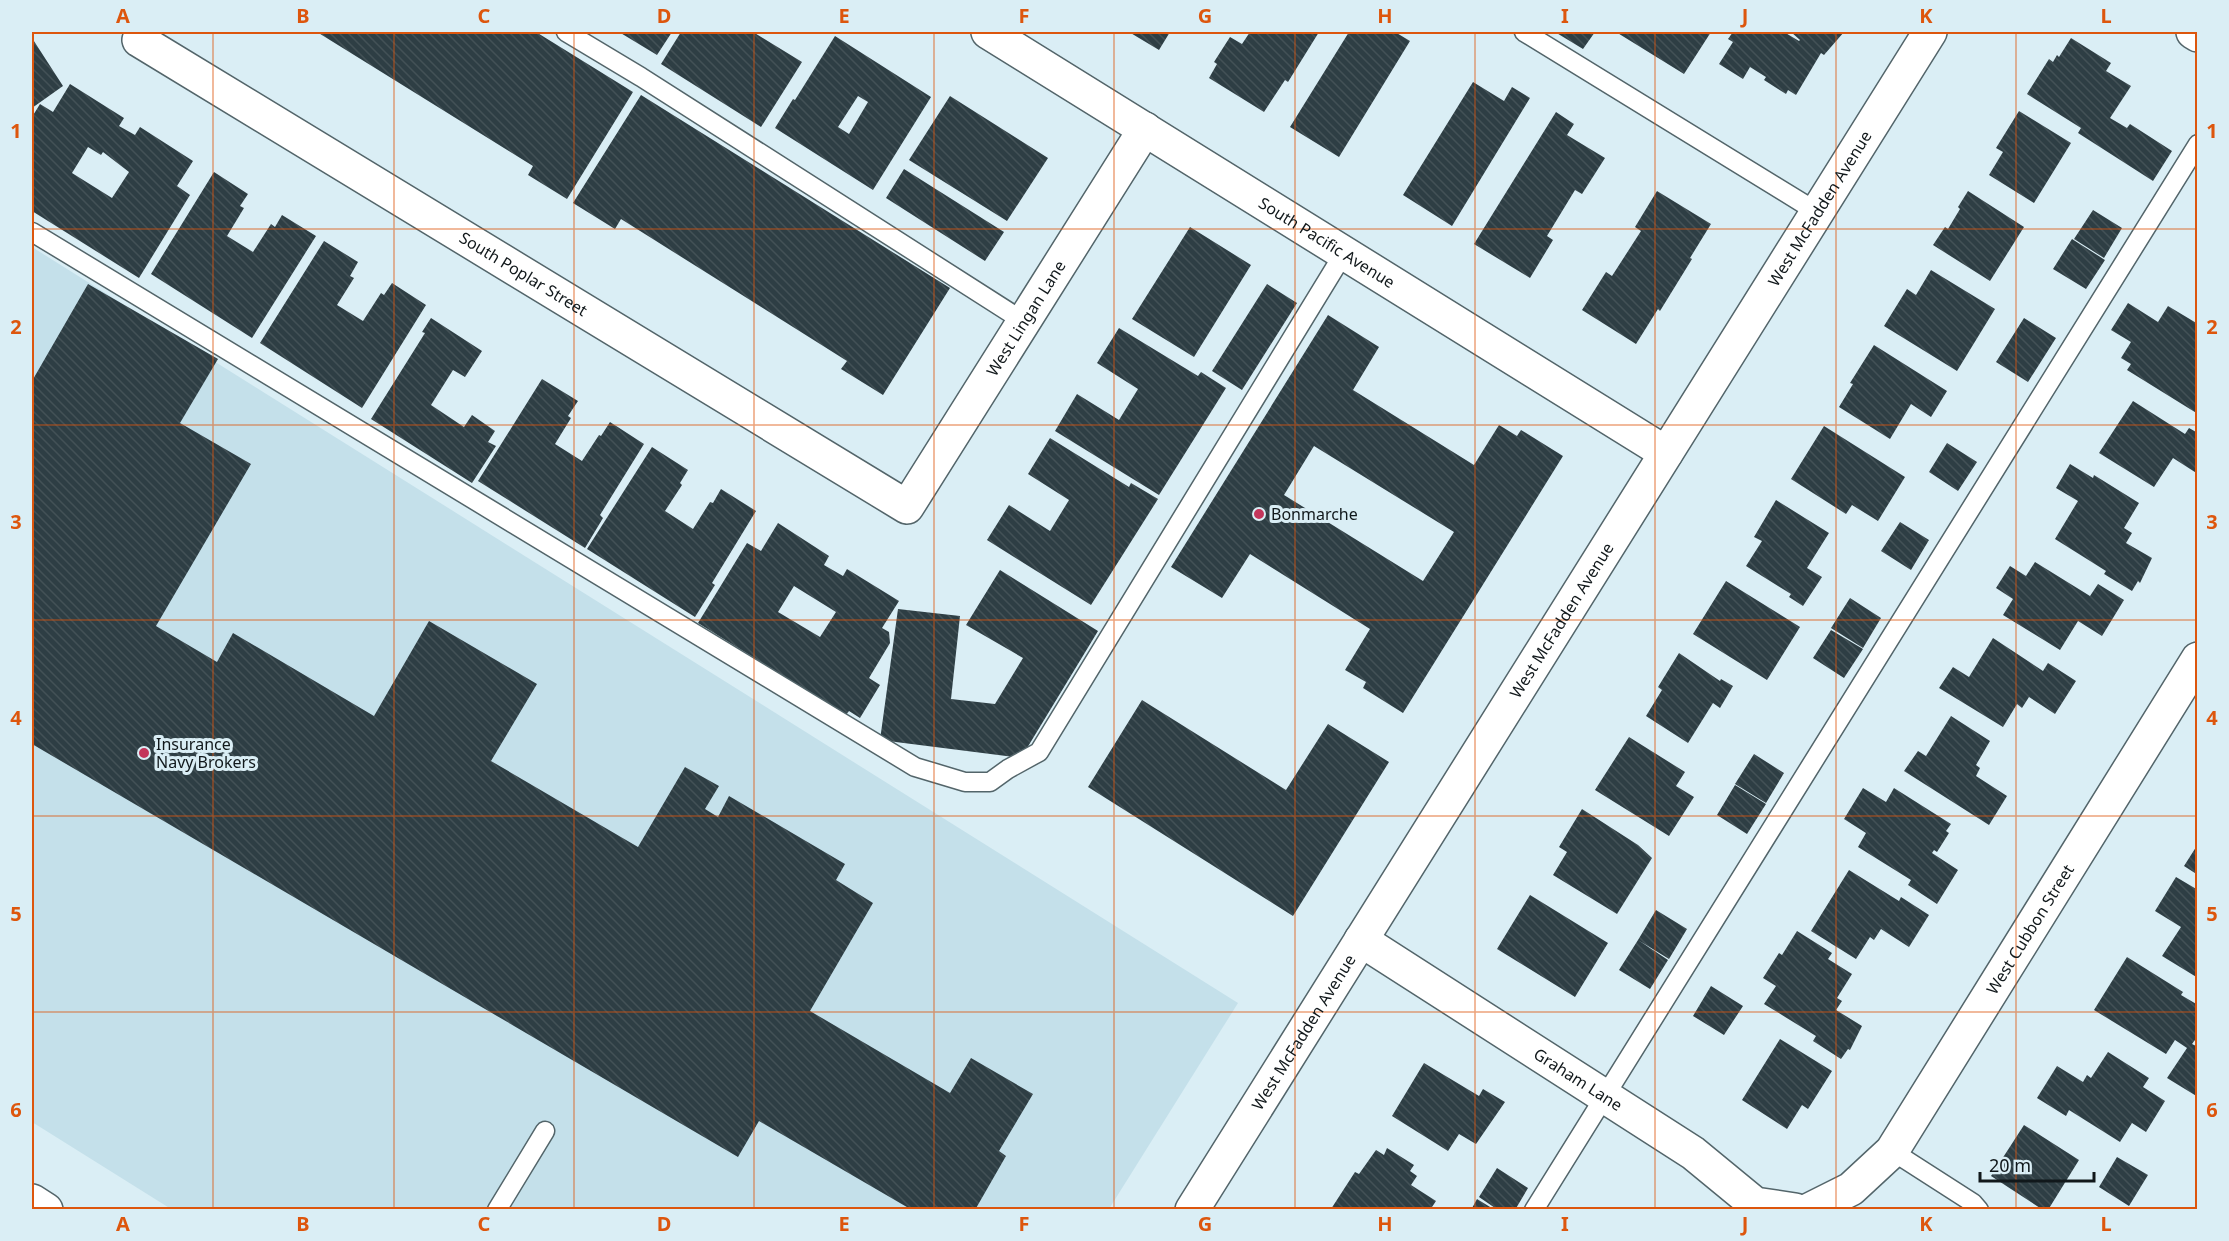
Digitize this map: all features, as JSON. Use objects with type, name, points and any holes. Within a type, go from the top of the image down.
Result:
[{"type":"street","name":"South Pacific Avenue","points":[[988,32],[1666,453]]},
{"type":"street","name":"West McFadden Avenue","points":[[1192,1209],[1930,32]]},
{"type":"street","points":[[2193,32],[2198,34]]},
{"type":"street","name":"South Poplar Street","points":[[142,36],[907,507]]},
{"type":"street","name":"West Lingan Lane","points":[[907,507],[1145,129]]},
{"type":"street","name":"West Cubbon Street","points":[[1809,1209],[1851,1189],[1892,1151],[2198,659]]},
{"type":"street","name":"Graham Lane","points":[[1361,940],[1693,1153],[1755,1204],[1795,1209]]},
{"type":"street","points":[[32,1201],[46,1209]]},
{"type":"lane","points":[[566,32],[752,147],[1023,321]]},
{"type":"lane","points":[[1524,32],[1817,212]]},
{"type":"lane","points":[[1534,1209],[2198,144]]},
{"type":"lane","points":[[32,232],[915,767],[965,782],[990,782],[1039,752],[1344,252]]},
{"type":"lane","points":[[496,1209],[545,1131]]},
{"type":"lane","points":[[1892,1151],[1979,1209]]},
{"type":"shaded area","points":[[32,247],[1238,1003],[1109,1209],[171,1209],[32,1122]]},
{"type":"building","points":[[317,32],[536,32],[633,92],[567,199],[528,175],[533,166]]},
{"type":"building","points":[[619,32],[672,32],[657,55]]},
{"type":"building","points":[[681,32],[753,32],[802,62],[761,127],[661,64]]},
{"type":"building","points":[[1129,32],[1170,32],[1159,50]]},
{"type":"building","points":[[1250,32],[1319,32],[1288,82],[1285,80],[1264,112],[1209,78],[1217,64],[1214,62],[1230,37],[1242,44]]},
{"type":"building","points":[[1349,32],[1395,32],[1410,41],[1339,157],[1290,127]]},
{"type":"building","points":[[1555,32],[1595,32],[1583,49]]},
{"type":"building","points":[[1616,32],[1711,32],[1684,74]]},
{"type":"building","points":[[1733,32],[1784,32],[1799,41],[1791,32],[1844,32],[1824,55],[1821,53],[1796,95],[1788,90],[1786,94],[1764,80],[1766,77],[1750,67],[1743,79],[1719,64],[1733,42],[1728,39]]},
{"type":"building","points":[[835,36],[931,97],[873,190],[775,128],[793,99],[795,100]],"holes":[[[858,96],[868,102],[849,134],[838,127]]]},
{"type":"building","points":[[32,38],[63,86],[32,108]]},
{"type":"building","points":[[2071,38],[2111,63],[2106,71],[2131,86],[2110,118],[2127,128],[2130,124],[2172,151],[2153,181],[2078,133],[2081,128],[2027,94],[2049,59],[2053,62],[2057,55],[2059,57]]},
{"type":"building","points":[[1473,82],[1504,101],[1512,87],[1530,98],[1452,226],[1403,195]]},
{"type":"building","points":[[70,84],[124,118],[119,126],[135,135],[140,127],[193,161],[177,186],[190,195],[139,278],[32,211],[32,117],[40,104],[53,112]],"holes":[[[88,147],[101,155],[103,152],[129,172],[112,198],[72,173]]]},
{"type":"building","points":[[641,95],[950,288],[883,395],[841,369],[847,361],[621,219],[615,229],[573,203]]},
{"type":"building","points":[[950,96],[1048,158],[1007,221],[909,160]]},
{"type":"building","points":[[2019,111],[2071,143],[2034,203],[1989,175],[2003,152],[1996,148]]},
{"type":"building","points":[[1556,112],[1574,124],[1567,135],[1605,158],[1582,194],[1575,190],[1547,236],[1553,240],[1530,278],[1474,244]]},
{"type":"building","points":[[904,169],[1004,232],[985,261],[886,198]]},
{"type":"building","points":[[214,172],[248,194],[240,206],[244,208],[227,236],[253,252],[271,224],[275,227],[282,215],[316,236],[252,338],[151,274]]},
{"type":"building","points":[[1657,191],[1711,224],[1660,311],[1658,309],[1636,344],[1582,310],[1606,272],[1612,276],[1641,231],[1635,227]]},
{"type":"building","points":[[1968,191],[2024,227],[1990,281],[1933,245],[1945,227],[1948,229]]},
{"type":"building","points":[[2093,210],[2122,228],[2104,258],[2074,239]]},
{"type":"building","points":[[1190,227],[1251,265],[1194,357],[1132,319]]},
{"type":"building","points":[[2072,239],[2105,260],[2086,289],[2053,269]]},
{"type":"building","points":[[324,241],[358,262],[350,276],[354,278],[337,305],[363,321],[381,293],[384,295],[392,283],[426,305],[362,408],[260,343]]},
{"type":"building","points":[[1931,270],[1995,309],[1957,371],[1884,326],[1907,289],[1916,295]]},
{"type":"building","points":[[88,284],[218,359],[180,423],[251,464],[156,626],[217,662],[233,633],[374,716],[429,621],[537,684],[491,761],[638,847],[685,767],[719,786],[705,809],[718,817],[729,796],[845,864],[836,880],[873,903],[810,1011],[950,1093],[971,1058],[1033,1094],[999,1151],[1006,1156],[975,1210],[912,1210],[759,1121],[738,1157],[32,744],[32,381]]},
{"type":"building","points":[[1267,284],[1297,303],[1242,390],[1212,371]]},
{"type":"building","points":[[2128,303],[2158,322],[2168,306],[2198,324],[2198,414],[2127,370],[2131,364],[2121,358],[2131,342],[2111,330]]},
{"type":"building","name":"Bonmarche","points":[[1328,315],[1379,347],[1353,390],[1474,465],[1499,425],[1517,436],[1521,430],[1563,456],[1403,713],[1363,688],[1366,682],[1345,670],[1370,629],[1250,554],[1222,598],[1171,567]],"holes":[[[1314,446],[1454,532],[1423,581],[1284,495]]]},
{"type":"building","points":[[431,318],[482,351],[465,377],[453,370],[431,405],[464,427],[472,415],[495,431],[488,442],[496,446],[472,483],[371,419],[425,333],[422,332]]},
{"type":"building","points":[[2024,318],[2056,338],[2028,382],[1996,362]]},
{"type":"building","points":[[1119,328],[1198,376],[1201,372],[1226,388],[1159,495],[1055,431],[1077,394],[1119,420],[1138,389],[1097,363]]},
{"type":"building","points":[[1874,345],[1947,391],[1931,417],[1911,404],[1890,439],[1839,407],[1853,384],[1850,383]]},
{"type":"building","points":[[542,379],[578,401],[568,416],[571,418],[555,444],[582,461],[610,422],[644,444],[600,515],[603,518],[585,548],[478,481]]},
{"type":"building","points":[[2133,401],[2185,434],[2189,428],[2198,433],[2198,474],[2173,458],[2154,487],[2099,453]]},
{"type":"building","points":[[1824,426],[1905,477],[1878,521],[1852,505],[1846,514],[1791,479]]},
{"type":"building","points":[[1050,438],[1129,487],[1131,483],[1158,499],[1091,605],[987,540],[1009,505],[1050,531],[1069,500],[1028,474]]},
{"type":"building","points":[[1947,443],[1977,462],[1958,491],[1929,472]]},
{"type":"building","points":[[652,447],[688,470],[680,483],[682,485],[665,511],[693,529],[721,489],[756,511],[712,583],[715,585],[695,617],[587,549]]},
{"type":"building","points":[[2070,464],[2093,478],[2094,475],[2139,503],[2124,528],[2132,533],[2126,543],[2152,558],[2140,583],[2138,581],[2132,591],[2104,574],[2106,571],[2055,539],[2078,501],[2056,488]]},
{"type":"building","points":[[1776,500],[1829,533],[1807,568],[1822,577],[1803,606],[1789,597],[1791,594],[1746,566],[1762,541],[1754,537]]},
{"type":"building","points":[[1900,522],[1929,540],[1911,570],[1881,551]]},
{"type":"building","points":[[778,523],[829,556],[824,565],[843,576],[847,569],[899,601],[882,628],[889,632],[890,643],[869,678],[880,685],[860,718],[849,711],[846,715],[698,623],[747,543],[761,551]],"holes":[[[794,586],[836,612],[820,637],[778,612]]]},
{"type":"building","points":[[2035,562],[2090,596],[2098,584],[2124,600],[2102,636],[2078,621],[2060,650],[2003,615],[2013,599],[1996,588],[2010,566],[2026,576]]},
{"type":"building","points":[[1000,570],[1098,631],[1021,758],[880,740],[898,609],[960,616],[951,699],[995,704],[1023,658],[966,625]]},
{"type":"building","points":[[1726,581],[1800,627],[1767,680],[1693,634]]},
{"type":"building","points":[[1850,598],[1881,618],[1863,648],[1831,628]]},
{"type":"building","points":[[1831,630],[1863,649],[1844,678],[1813,658]]},
{"type":"building","points":[[1993,638],[2043,671],[2048,663],[2076,681],[2055,714],[2029,697],[2022,708],[2017,704],[2003,727],[1939,688],[1953,667],[1969,677]]},
{"type":"building","points":[[1679,653],[1720,681],[1721,679],[1733,686],[1720,708],[1713,703],[1688,743],[1646,716],[1662,690],[1658,687]]},
{"type":"building","points":[[1142,700],[1286,790],[1328,724],[1389,762],[1293,916],[1088,787]]},
{"type":"building","points":[[1951,716],[1990,741],[1976,765],[1980,768],[1976,776],[2007,796],[1989,825],[1904,771],[1918,751],[1926,756]]},
{"type":"building","points":[[1629,737],[1685,772],[1676,786],[1694,797],[1669,836],[1595,790]]},
{"type":"building","points":[[1754,754],[1784,773],[1766,803],[1735,784]]},
{"type":"building","points":[[1735,785],[1766,804],[1747,834],[1717,815]]},
{"type":"building","points":[[1863,788],[1886,802],[1894,788],[1951,824],[1946,831],[1949,833],[1937,852],[1934,850],[1932,853],[1958,870],[1937,904],[1908,885],[1911,880],[1858,847],[1866,833],[1844,819]]},
{"type":"building","points":[[1582,809],[1638,845],[1652,858],[1617,914],[1553,875],[1567,852],[1559,847]]},
{"type":"building","points":[[2198,844],[2198,875],[2184,866]]},
{"type":"building","points":[[1849,870],[1899,901],[1901,897],[1929,915],[1909,947],[1881,929],[1874,940],[1870,937],[1856,959],[1811,931]]},
{"type":"building","points":[[2176,877],[2198,890],[2198,978],[2162,956],[2181,927],[2155,911]]},
{"type":"building","points":[[1530,895],[1608,943],[1575,997],[1497,949]]},
{"type":"building","points":[[1656,910],[1687,929],[1669,959],[1638,940]]},
{"type":"building","points":[[1797,931],[1832,953],[1828,959],[1852,974],[1837,998],[1842,1001],[1836,1010],[1862,1026],[1850,1050],[1848,1049],[1841,1059],[1813,1041],[1816,1036],[1764,1004],[1776,986],[1763,978],[1779,953],[1782,955]]},
{"type":"building","points":[[1638,940],[1668,960],[1650,989],[1619,970]]},
{"type":"building","points":[[2127,957],[2183,992],[2181,995],[2198,1005],[2198,1036],[2192,1044],[2198,1047],[2198,1097],[2167,1078],[2187,1048],[2175,1040],[2166,1054],[2094,1010]]},
{"type":"building","points":[[1711,986],[1743,1006],[1724,1035],[1693,1016]]},
{"type":"building","points":[[1780,1039],[1832,1071],[1808,1109],[1802,1105],[1787,1129],[1742,1100]]},
{"type":"building","points":[[2108,1052],[2149,1078],[2143,1087],[2165,1101],[2146,1132],[2132,1123],[2120,1142],[2069,1110],[2066,1116],[2037,1098],[2057,1066],[2083,1082],[2087,1075],[2091,1078]]},
{"type":"building","points":[[1424,1063],[1479,1096],[1483,1089],[1505,1102],[1476,1144],[1459,1134],[1448,1151],[1392,1116]]},
{"type":"building","points":[[2024,1125],[2079,1160],[2048,1210],[2043,1210],[1991,1176]]},
{"type":"building","points":[[1387,1148],[1414,1165],[1410,1171],[1417,1176],[1411,1185],[1436,1201],[1430,1210],[1331,1209],[1355,1172],[1359,1174],[1376,1150],[1384,1155]]},
{"type":"building","points":[[2117,1157],[2148,1175],[2129,1206],[2099,1187]]},
{"type":"building","points":[[1497,1168],[1528,1188],[1515,1210],[1498,1210],[1479,1197]]},
{"type":"building","points":[[1477,1199],[1495,1210],[1471,1210]]},
{"type":"place","name":"Bonmarche","points":[[1259,514]]},
{"type":"place","name":"Insurance Navy Brokers","points":[[144,753]]}]
